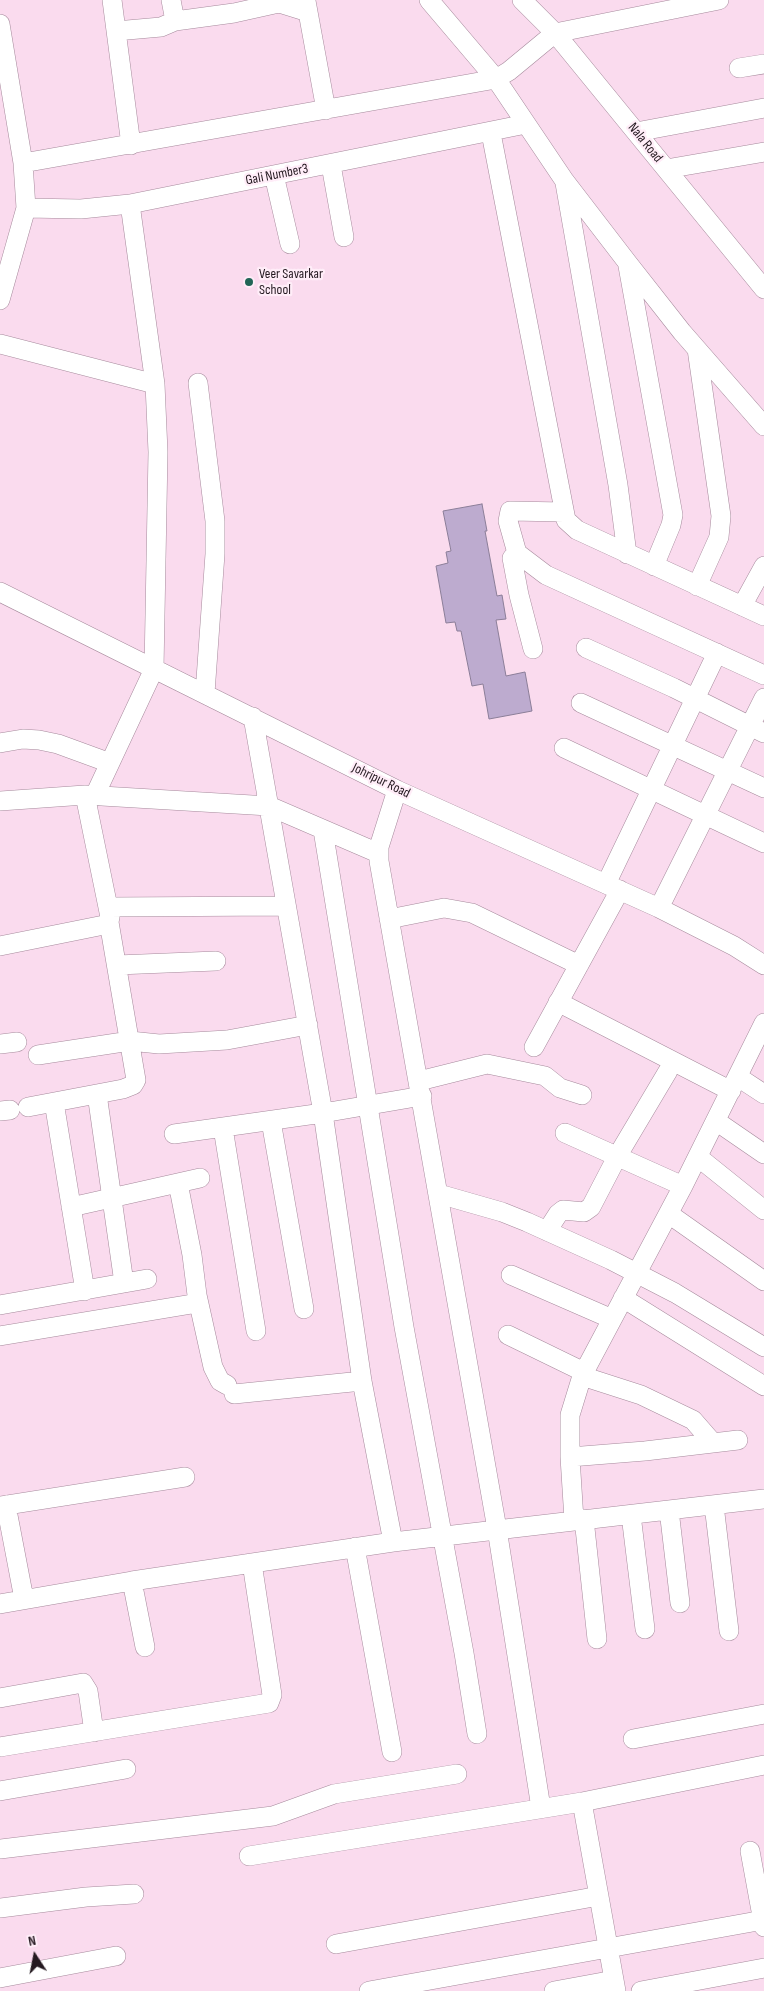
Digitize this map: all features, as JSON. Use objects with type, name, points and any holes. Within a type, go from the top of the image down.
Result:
[{"type":"street","points":[[112,0],[131,145]]},
{"type":"street","points":[[171,0],[175,21]]},
{"type":"street","points":[[429,0],[503,75],[526,124],[564,180],[697,349],[764,426]]},
{"type":"street","name":"Nala Road","points":[[522,0],[549,38],[636,132],[764,289]]},
{"type":"street","points":[[23,163],[326,110],[503,75],[549,38],[719,0]]},
{"type":"street","points":[[116,31],[161,28],[175,21],[232,7],[279,3],[307,6],[326,110]]},
{"type":"street","points":[[0,24],[23,163],[26,208],[0,300]]},
{"type":"street","points":[[739,68],[764,64]]},
{"type":"street","points":[[636,132],[764,108]]},
{"type":"street","name":"Gali Number3","points":[[26,208],[81,209],[130,204],[491,133],[526,124]]},
{"type":"street","points":[[491,133],[566,520],[577,530],[764,616]]},
{"type":"street","points":[[666,169],[764,152]]},
{"type":"street","points":[[331,165],[344,238]]},
{"type":"street","points":[[274,175],[290,244]]},
{"type":"street","points":[[564,180],[618,485],[627,554]]},
{"type":"street","points":[[13,1109],[123,1089],[133,1085],[136,1075],[116,965],[90,795],[110,763],[154,669],[158,452],[154,384],[130,204]]},
{"type":"street","points":[[627,262],[673,515],[654,566]]},
{"type":"street","points":[[0,344],[154,384]]},
{"type":"street","points":[[697,349],[721,516],[719,537],[697,586]]},
{"type":"street","points":[[198,383],[215,521],[215,554],[205,693]]},
{"type":"street","points":[[564,512],[510,512],[508,521],[517,553],[546,575],[764,675]]},
{"type":"street","points":[[517,553],[512,558],[519,595],[533,648]]},
{"type":"street","points":[[742,606],[764,566]]},
{"type":"street","name":"Johripur Road","points":[[0,592],[253,716],[397,790],[659,908],[734,946],[764,965]]},
{"type":"street","points":[[586,648],[757,730]]},
{"type":"street","points":[[534,1047],[579,965],[613,887],[652,789],[717,653]]},
{"type":"street","points":[[659,908],[727,770],[757,730],[764,698]]},
{"type":"street","points":[[581,704],[764,788]]},
{"type":"street","points":[[253,716],[323,1113],[362,1380],[393,1542]]},
{"type":"street","points":[[0,743],[22,739],[39,740],[58,744],[110,763]]},
{"type":"street","points":[[564,748],[705,813],[764,843]]},
{"type":"street","points":[[397,790],[378,853],[497,1528],[541,1808]]},
{"type":"street","points":[[0,801],[90,795],[269,806],[378,853]]},
{"type":"street","points":[[322,830],[404,1327],[464,1653],[477,1734]]},
{"type":"street","points":[[109,914],[286,906]]},
{"type":"street","points":[[389,919],[444,908],[472,913],[579,965]]},
{"type":"street","points":[[0,946],[104,925],[109,914]]},
{"type":"street","points":[[116,965],[216,960]]},
{"type":"street","points":[[558,1002],[734,1084],[764,1094]]},
{"type":"street","points":[[38,1055],[130,1041],[159,1044],[207,1043],[308,1025]]},
{"type":"street","points":[[596,1640],[570,1457],[570,1415],[583,1374],[669,1214],[763,1028]]},
{"type":"street","points":[[174,1134],[369,1106],[486,1064],[545,1076],[560,1088],[582,1095]]},
{"type":"street","points":[[548,1231],[558,1214],[563,1210],[584,1212],[591,1207],[618,1155],[668,1071]]},
{"type":"street","points":[[97,1094],[124,1283]]},
{"type":"street","points":[[54,1102],[85,1291]]},
{"type":"street","points":[[270,1121],[304,1309]]},
{"type":"street","points":[[716,1121],[764,1154]]},
{"type":"street","points":[[223,1128],[256,1331]]},
{"type":"street","points":[[565,1132],[683,1186]]},
{"type":"street","points":[[698,1157],[764,1210]]},
{"type":"street","points":[[71,1207],[200,1178]]},
{"type":"street","points":[[178,1183],[192,1255],[198,1303],[213,1367],[220,1381],[230,1390],[362,1380]]},
{"type":"street","points":[[439,1194],[502,1212],[638,1272],[764,1346]]},
{"type":"street","points":[[669,1214],[764,1281]]},
{"type":"street","points":[[512,1275],[612,1319]]},
{"type":"street","points":[[0,1305],[147,1279]]},
{"type":"street","points":[[624,1298],[764,1386]]},
{"type":"street","points":[[0,1336],[198,1303]]},
{"type":"street","points":[[508,1335],[583,1374],[641,1395],[693,1420],[713,1443]]},
{"type":"street","points":[[570,1457],[645,1451],[738,1440]]},
{"type":"street","points":[[24,1599],[3,1506],[186,1477]]},
{"type":"street","points":[[0,1604],[132,1581],[393,1542],[497,1528],[631,1515],[764,1499]]},
{"type":"street","points":[[714,1505],[729,1631]]},
{"type":"street","points":[[669,1510],[680,1603]]},
{"type":"street","points":[[631,1515],[645,1629]]},
{"type":"street","points":[[355,1548],[392,1752]]},
{"type":"street","points":[[0,1747],[269,1703],[272,1695],[252,1563]]},
{"type":"street","points":[[132,1581],[145,1647]]},
{"type":"street","points":[[0,1698],[83,1683],[88,1691],[94,1732]]},
{"type":"street","points":[[633,1739],[764,1714]]},
{"type":"street","points":[[249,1856],[582,1802],[764,1765]]},
{"type":"street","points":[[0,1791],[126,1770]]},
{"type":"street","points":[[0,1849],[272,1816],[334,1794],[457,1774]]},
{"type":"street","points":[[554,1991],[615,1986],[582,1802]]},
{"type":"street","points":[[369,1991],[392,1989],[608,1947],[763,1924],[750,1850]]},
{"type":"street","points":[[0,1908],[86,1897],[134,1894]]},
{"type":"street","points":[[336,1944],[599,1896]]},
{"type":"street","points":[[0,1978],[116,1956]]},
{"type":"street","points":[[641,1991],[764,1968]]},
{"type":"building","points":[[482,504],[497,596],[502,595],[506,619],[496,620],[506,676],[525,672],[532,711],[489,719],[483,684],[472,686],[461,631],[457,631],[455,622],[446,623],[436,566],[448,563],[446,552],[451,551],[443,511]]},
{"type":"place","name":"Veer Savarkar School","points":[[249,282]]}]
